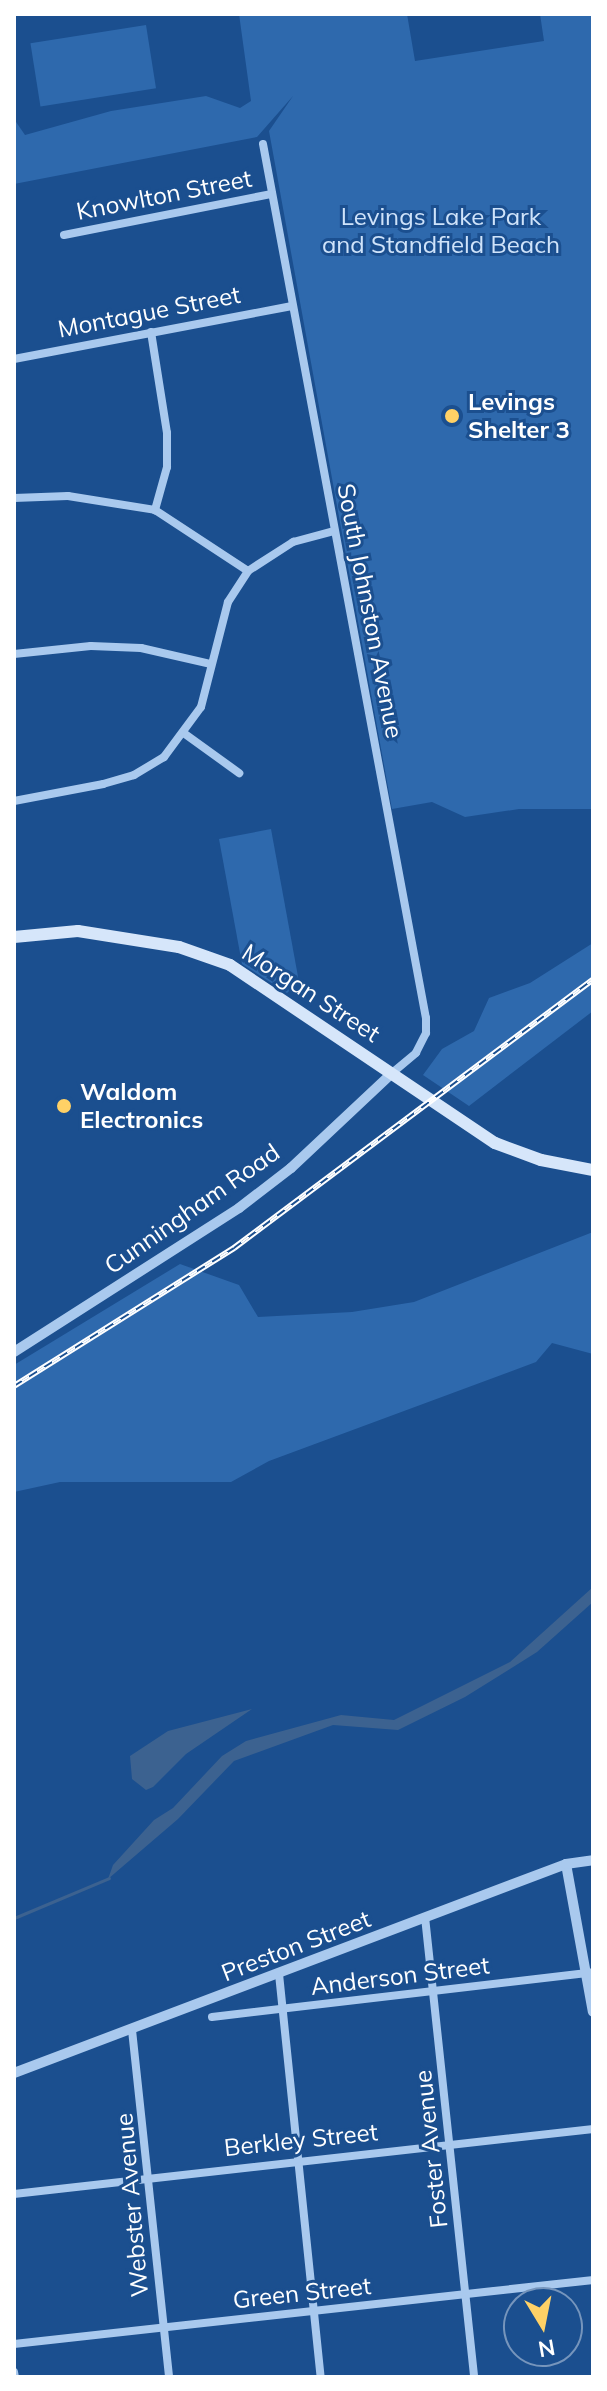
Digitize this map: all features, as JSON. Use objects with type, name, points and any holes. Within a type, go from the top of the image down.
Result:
[{"type":"main road","name":"Morgan Street","points":[[14,937],[78,931],[208,956],[240,970],[392,1073]]},
{"type":"main road","points":[[392,1073],[453,1117],[525,1156],[593,1170]]},
{"type":"street","name":"South Johnston Avenue","points":[[263,144],[426,1018],[426,1033],[416,1053],[392,1073]]},
{"type":"street","name":"Knowlton Street","points":[[64,235],[272,194]]},
{"type":"street","name":"Montague Street","points":[[14,359],[292,306]]},
{"type":"street","points":[[151,332],[167,433],[167,467],[155,510]]},
{"type":"street","points":[[14,498],[68,496],[155,510],[248,571]]},
{"type":"street","points":[[14,801],[134,775],[164,757],[185,734],[201,707],[228,602],[248,571],[293,542],[334,531]]},
{"type":"street","points":[[14,654],[91,646],[141,648],[211,664]]},
{"type":"street","points":[[185,734],[239,773]]},
{"type":"street","name":"Cunningham Road","points":[[14,1352],[239,1208],[291,1168],[392,1073]]},
{"type":"street","name":"Preston Street","points":[[14,2073],[566,1864],[593,1860]]},
{"type":"street","points":[[566,1864],[590,1973],[593,2012]]},
{"type":"street","name":"Foster Avenue","points":[[425,1917],[474,2377]]},
{"type":"street","name":"Anderson Street","points":[[212,2017],[590,1973]]},
{"type":"street","points":[[279,1974],[302,2160],[321,2377]]},
{"type":"street","name":"Webster Avenue","points":[[132,2030],[169,2377]]},
{"type":"street","name":"Berkley Street","points":[[14,2194],[593,2129]]},
{"type":"street","name":"Green Street","points":[[14,2344],[467,2297],[593,2280]]},
{"type":"green space","name":"Levings Lake Park and Standfield Beach","points":[[239,14],[407,14],[415,61],[544,41],[540,14],[593,14],[593,809],[519,809],[465,817],[432,802],[392,809],[269,131],[293,96],[257,137],[14,184],[14,119],[25,135],[111,111],[206,96],[240,108],[251,101]]},
{"type":"green space","points":[[146,25],[156,88],[40,107],[30,43]]},
{"type":"green space","points":[[271,829],[299,982],[287,993],[242,964],[219,839]]},
{"type":"green space","points":[[593,943],[593,1011],[469,1106],[423,1075],[442,1049],[474,1031],[489,998],[530,983]]},
{"type":"green space","points":[[593,1232],[593,1354],[552,1343],[536,1362],[269,1461],[231,1482],[60,1482],[14,1492],[14,1365],[180,1264],[239,1285],[258,1317],[352,1312],[414,1302]]},
{"type":"shaded area","points":[[593,1587],[593,1602],[537,1652],[465,1697],[398,1730],[333,1725],[234,1761],[178,1819],[108,1879],[113,1865],[154,1820],[173,1808],[222,1756],[246,1741],[341,1715],[394,1720],[510,1662]]},
{"type":"shaded area","points":[[252,1709],[186,1754],[153,1787],[146,1790],[132,1779],[130,1756],[168,1731]]},
{"type":"waterway","points":[[14,1918],[109,1878]]},
{"type":"railway","points":[[14,1386],[234,1248],[593,979]]},
{"type":"place","name":"Levings Shelter 3","points":[[452,416]]},
{"type":"place","name":"Waldom Electronics","points":[[64,1106]]}]
